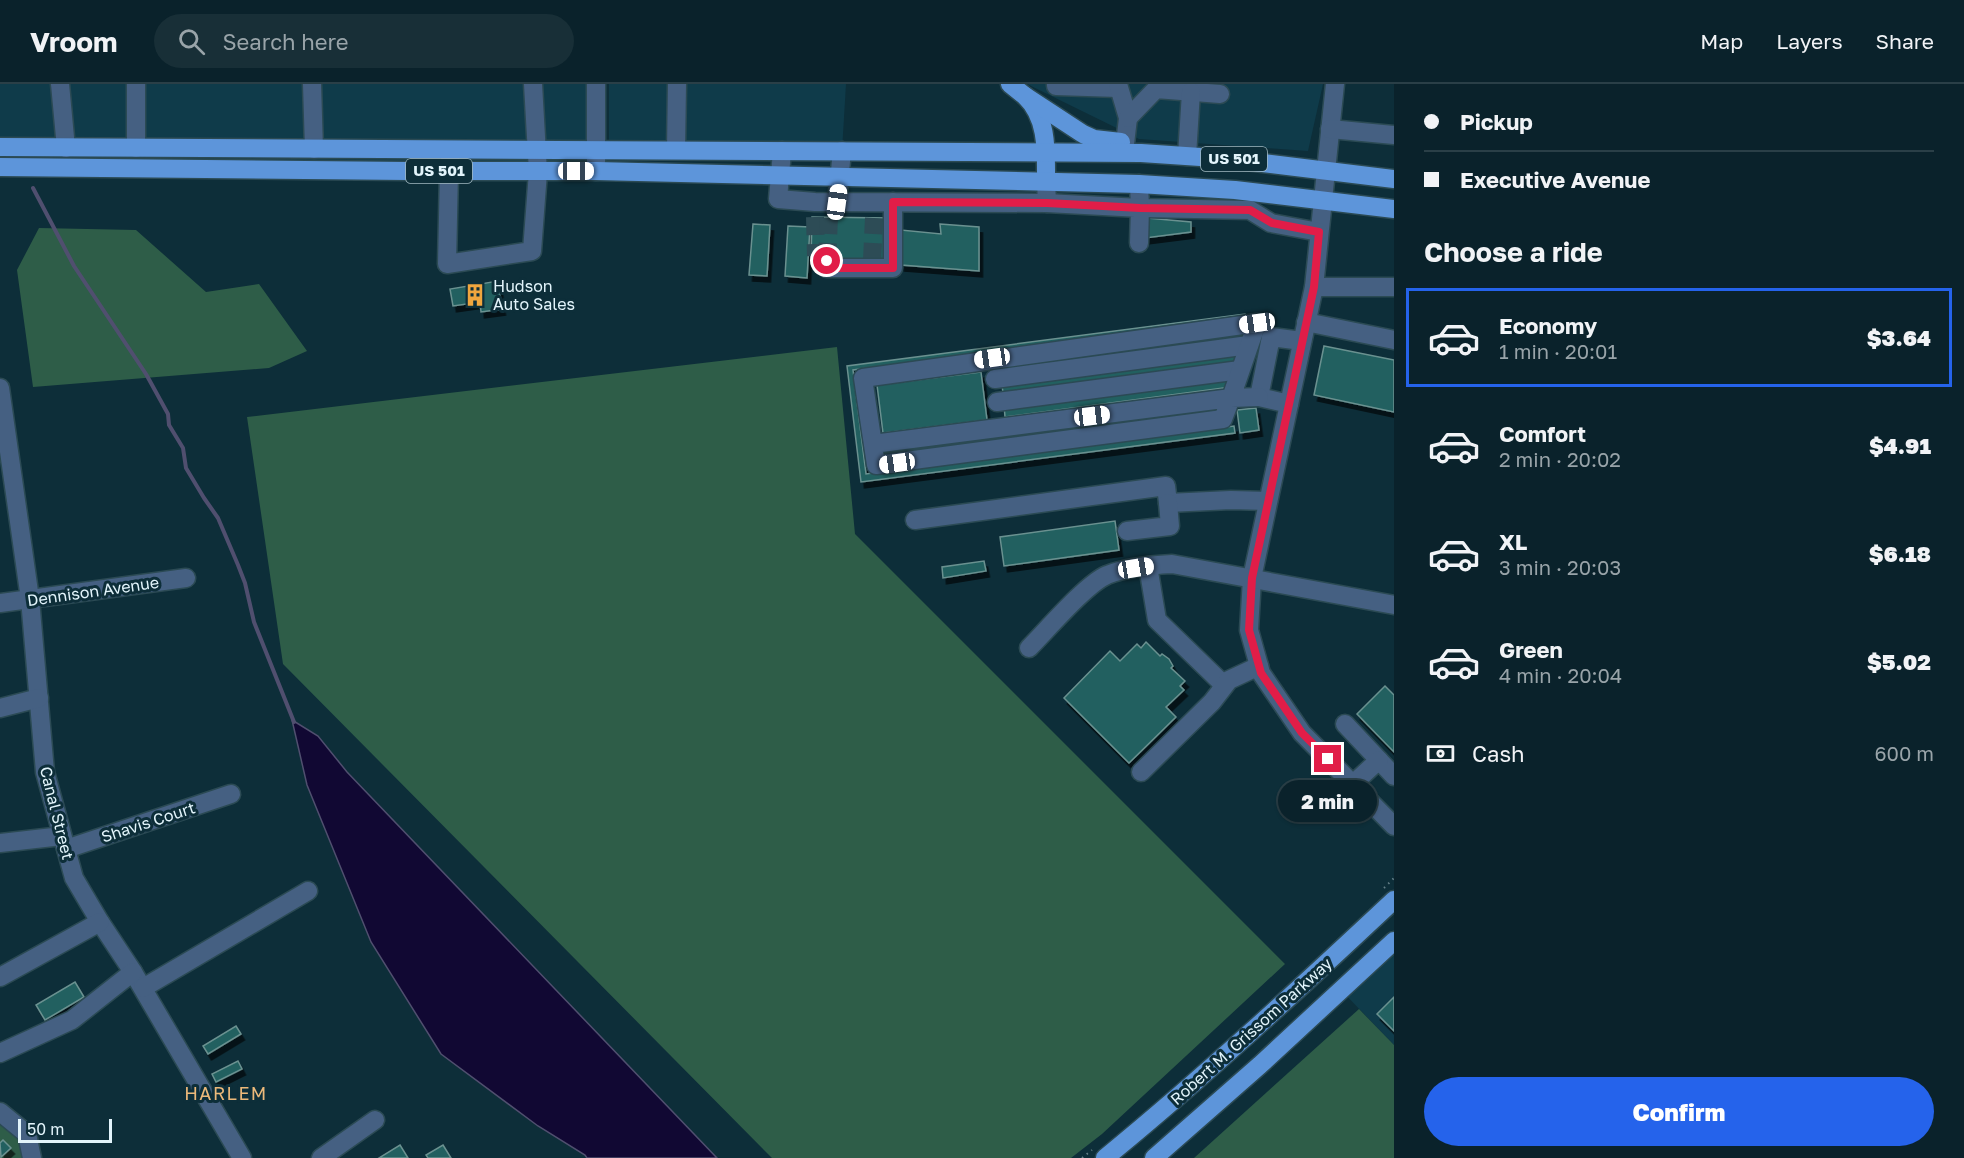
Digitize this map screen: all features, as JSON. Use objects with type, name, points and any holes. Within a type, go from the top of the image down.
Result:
[{"type":"main road","points":[[1010,84],[1083,134],[1094,139],[1133,148]]},
{"type":"main road","points":[[1025,96],[1036,110],[1044,131],[1046,181]]},
{"type":"main road","name":"US 501","points":[[0,147],[782,151],[1046,151],[1133,148],[1394,179]]},
{"type":"main road","name":"US 501","points":[[0,167],[596,171],[1046,181],[1235,190],[1394,209]]},
{"type":"main road","name":"Robert M. Grissom Parkway","points":[[1105,1158],[1157,1115],[1394,900]]},
{"type":"main road","name":"Robert M. Grissom Parkway","points":[[1154,1158],[1260,1065],[1394,941]]},
{"type":"street","points":[[60,84],[66,148]]},
{"type":"street","points":[[136,84],[136,148]]},
{"type":"street","points":[[312,84],[314,149]]},
{"type":"street","points":[[451,150],[447,264],[532,251],[538,172],[533,84]]},
{"type":"street","points":[[596,84],[596,171]]},
{"type":"street","points":[[676,84],[676,150]]},
{"type":"street","points":[[1056,84],[1056,86],[1118,86],[1128,118],[1133,148]]},
{"type":"street","points":[[1335,84],[1314,287],[1252,578],[1249,630],[1261,673],[1302,733],[1394,826]]},
{"type":"street","points":[[1128,118],[1156,89],[1220,94]]},
{"type":"street","points":[[1187,156],[1191,92]]},
{"type":"street","points":[[1330,129],[1394,135]]},
{"type":"street","points":[[782,151],[778,199],[825,208],[1047,203],[1250,210],[1272,223],[1319,232]]},
{"type":"street","points":[[825,208],[841,177],[842,151]]},
{"type":"street","points":[[823,263],[893,268],[887,206],[905,178]]},
{"type":"street","points":[[1046,181],[1047,203]]},
{"type":"street","points":[[1139,184],[1139,243]]},
{"type":"street","points":[[1314,287],[1394,287]]},
{"type":"street","points":[[1306,322],[1394,340]]},
{"type":"street","points":[[1257,323],[1249,345],[1223,419],[876,465],[863,378],[992,358],[1257,323]]},
{"type":"street","points":[[1259,397],[1271,337],[1302,341]]},
{"type":"street","points":[[994,379],[1249,345]]},
{"type":"street","points":[[992,358],[1003,449]]},
{"type":"street","points":[[997,402],[1240,370]]},
{"type":"street","name":"Canal Street","points":[[0,388],[8,492],[30,599],[45,772],[74,878],[143,988],[242,1158]]},
{"type":"street","points":[[873,444],[1231,398],[1259,397],[1289,404]]},
{"type":"street","points":[[915,520],[1166,486],[1170,526],[1126,531]]},
{"type":"street","points":[[1168,503],[1268,501]]},
{"type":"street","points":[[1029,648],[1098,580],[1124,570],[1148,566],[1172,564],[1394,605]]},
{"type":"street","points":[[1148,566],[1158,620],[1224,685]]},
{"type":"street","name":"Dennison Avenue","points":[[0,603],[186,579]]},
{"type":"street","points":[[1141,772],[1212,702],[1229,680],[1259,666]]},
{"type":"street","points":[[0,708],[39,698]]},
{"type":"street","points":[[1345,724],[1394,776]]},
{"type":"street","points":[[1353,784],[1379,760]]},
{"type":"street","name":"Shavis Court","points":[[0,843],[64,842],[231,794]]},
{"type":"street","points":[[143,988],[308,891]]},
{"type":"street","points":[[0,977],[100,922]]},
{"type":"street","points":[[0,1053],[72,1020],[133,972]]},
{"type":"street","points":[[0,1112],[27,1134],[32,1158]]},
{"type":"street","points":[[321,1158],[375,1120]]},
{"type":"shaded area","points":[[0,84],[591,84],[596,171],[0,167]]},
{"type":"shaded area","points":[[609,84],[846,84],[842,151],[609,150]]},
{"type":"shaded area","points":[[1027,84],[1323,84],[1308,151],[1139,139]]},
{"type":"shaded area","points":[[292,720],[318,736],[347,772],[717,1158],[587,1158],[538,1126],[441,1054],[371,942],[307,785]]},
{"type":"shaded area","points":[[1394,941],[1394,1045],[1341,990]]},
{"type":"green space","points":[[39,228],[136,230],[206,292],[259,284],[307,351],[269,368],[33,387],[17,270]]},
{"type":"green space","points":[[837,347],[855,534],[1285,964],[1102,1134],[1071,1158],[772,1158],[283,664],[247,417]]},
{"type":"green space","points":[[1359,1009],[1394,1045],[1394,1158],[1194,1158]]},
{"type":"green space","points":[[0,1112],[27,1134],[32,1158],[0,1158]]},
{"type":"building","points":[[812,217],[889,218],[888,261],[811,260]]},
{"type":"building","points":[[1147,218],[1191,222],[1191,232],[1145,238]]},
{"type":"building","points":[[753,224],[770,225],[767,276],[749,275]]},
{"type":"building","points":[[940,224],[979,227],[979,271],[901,265],[901,230],[941,234]]},
{"type":"building","points":[[788,226],[810,227],[807,278],[785,276]]},
{"type":"building","name":"Hudson Auto Sales","points":[[498,281],[502,309],[481,312],[480,302],[453,306],[450,289]]},
{"type":"building","points":[[1245,314],[1246,320],[853,370],[866,474],[1234,426],[1235,433],[861,482],[847,366]]},
{"type":"building","points":[[1245,330],[1247,339],[1002,373],[1001,361]]},
{"type":"building","points":[[1324,346],[1394,360],[1394,412],[1314,395]]},
{"type":"building","points":[[1237,354],[1237,363],[1003,393],[1002,385]]},
{"type":"building","points":[[981,372],[987,420],[883,433],[877,385]]},
{"type":"building","points":[[1231,376],[1231,387],[1005,417],[1004,405]]},
{"type":"building","points":[[1214,404],[1215,414],[1009,440],[1008,429]]},
{"type":"building","points":[[1256,408],[1259,430],[1240,433],[1237,410]]},
{"type":"building","points":[[988,436],[989,448],[884,460],[883,448]]},
{"type":"building","points":[[1115,521],[1119,550],[1004,566],[1000,537]]},
{"type":"building","points":[[984,561],[986,571],[943,578],[942,567]]},
{"type":"building","points":[[1146,642],[1160,656],[1162,654],[1169,659],[1173,666],[1171,668],[1185,681],[1180,686],[1184,690],[1166,707],[1176,717],[1129,763],[1064,698],[1110,651],[1120,661],[1137,644],[1141,648]]},
{"type":"building","points":[[1385,686],[1394,695],[1394,752],[1357,714]]},
{"type":"building","points":[[75,982],[84,997],[45,1020],[36,1005]]},
{"type":"building","points":[[1394,997],[1394,1031],[1377,1014]]},
{"type":"building","points":[[236,1026],[241,1034],[208,1054],[203,1046]]},
{"type":"building","points":[[238,1061],[242,1069],[216,1082],[212,1074]]},
{"type":"building","points":[[3,1140],[11,1148],[1,1157],[0,1143]]},
{"type":"building","points":[[400,1145],[408,1158],[379,1158]]},
{"type":"building","points":[[443,1145],[451,1158],[428,1158],[426,1155]]},
{"type":"waterway","points":[[33,188],[74,266],[146,374],[168,414],[169,425],[183,448],[186,468],[218,518],[238,565],[245,583],[254,622],[294,722]]},
{"type":"tunnel","points":[[815,217],[816,256]]},
{"type":"tunnel","points":[[827,261],[829,218]]},
{"type":"tunnel","points":[[872,261],[874,218]]},
{"type":"place","name":"Hudson Auto Sales","points":[[475,295]]},
{"type":"district","name":"HARLEM","points":[[226,1094]]},
{"type":"route","points":[[827,261],[827,268],[893,268],[893,202],[1047,203],[1250,210],[1272,223],[1319,232],[1314,287],[1252,578],[1249,630],[1261,673],[1302,733],[1328,759]]}]
